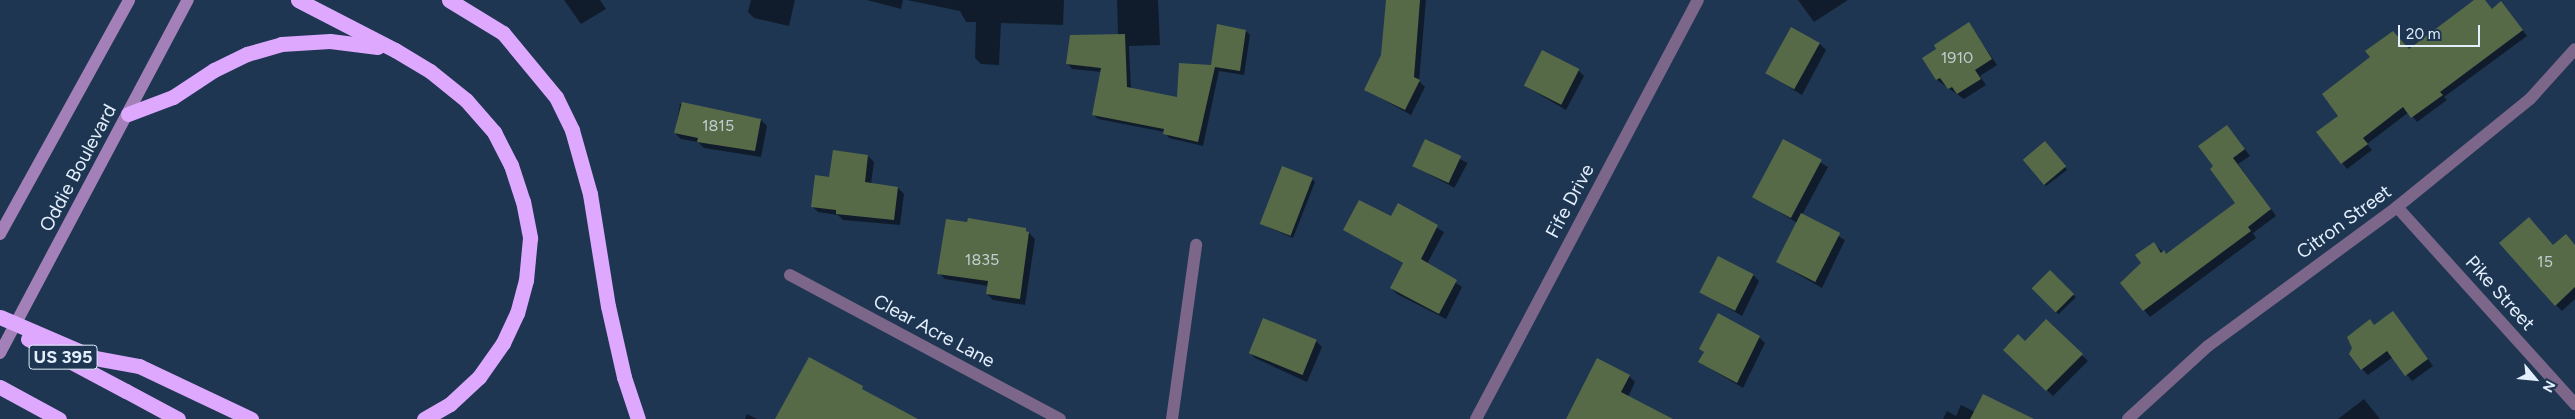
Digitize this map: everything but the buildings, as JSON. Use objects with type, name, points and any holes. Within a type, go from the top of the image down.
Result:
[{"type":"highway","points":[[298,0],[395,50],[430,71],[466,100],[494,132],[511,165],[523,201],[530,238],[526,280],[517,313],[503,343],[479,377],[450,404],[424,419]]},
{"type":"highway","points":[[449,0],[503,33],[533,65],[556,97],[572,130],[590,194],[614,332],[638,419]]},
{"type":"highway","points":[[128,114],[173,97],[214,70],[247,54],[281,44],[339,41],[395,50]]},
{"type":"highway","points":[[0,317],[95,358],[139,366],[251,419]]},
{"type":"highway","name":"US 395","points":[[0,324],[178,419]]},
{"type":"highway","name":"US 395","points":[[0,387],[59,419]]},
{"type":"main road","name":"Oddie Boulevard","points":[[0,234],[129,0]]},
{"type":"main road","name":"Oddie Boulevard","points":[[0,353],[188,0]]},
{"type":"street","name":"Fife Drive","points":[[1476,419],[1698,0]]},
{"type":"street","name":"Citron Street","points":[[2128,419],[2208,346],[2397,207],[2530,99],[2575,49]]},
{"type":"street","name":"Pike Street","points":[[2397,207],[2575,404]]},
{"type":"street","points":[[1172,419],[1196,246]]},
{"type":"street","name":"Clear Acre Lane","points":[[790,275],[1060,419]]}]
